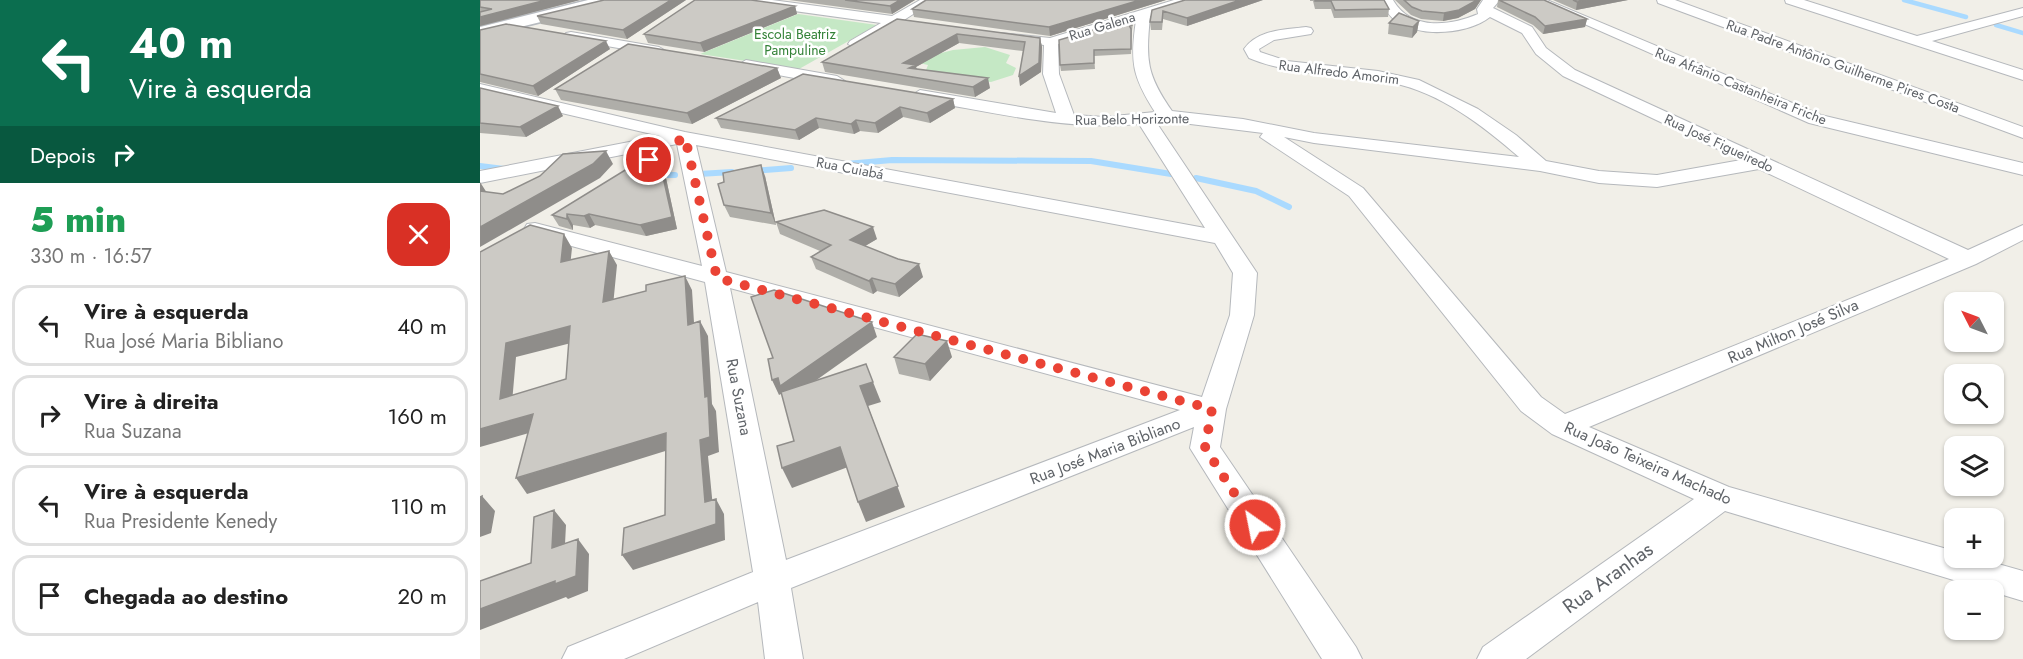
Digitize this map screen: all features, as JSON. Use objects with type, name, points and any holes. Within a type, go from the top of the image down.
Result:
[{"type":"main road","points":[[480,32],[608,0]]},
{"type":"street","points":[[743,0],[916,24]]},
{"type":"street","points":[[844,51],[929,0]]},
{"type":"street","name":"Rua Galena","points":[[1051,42],[1188,0]]},
{"type":"street","points":[[1387,0],[1397,17],[1428,27],[1464,24],[1484,16],[1489,4]]},
{"type":"street","name":"Rua Afrânio Castanheira Friche","points":[[1536,0],[1815,119],[2023,169]]},
{"type":"street","name":"Rua Padre Antônio Guilherme Pires Costa","points":[[1663,0],[2023,133]]},
{"type":"street","points":[[1791,0],[2023,75]]},
{"type":"street","name":"Rua José Figueiredo","points":[[1489,4],[1527,30],[1540,51],[1569,73],[1968,259]]},
{"type":"street","points":[[1916,41],[2023,12]]},
{"type":"street","points":[[1144,13],[1138,52],[1147,87],[1166,116]]},
{"type":"street","points":[[507,25],[677,54]]},
{"type":"street","name":"Rua Alfredo Amorim","points":[[1306,31],[1268,37],[1255,43],[1251,49],[1254,55],[1280,65],[1394,77],[1420,84],[1517,143],[1540,165]]},
{"type":"street","points":[[611,58],[650,33]]},
{"type":"street","points":[[994,34],[1051,42],[1052,74],[1067,120]]},
{"type":"street","points":[[735,63],[850,83]]},
{"type":"street","points":[[775,91],[824,63]]},
{"type":"street","name":"Rua Cuiabá","points":[[480,88],[685,137],[1221,238]]},
{"type":"street","points":[[543,102],[562,89]]},
{"type":"street","name":"Rua Belo Horizonte","points":[[907,93],[1067,120],[1104,122],[1166,116],[1243,124],[1314,138],[1540,165],[1599,177],[1657,181],[1760,163]]},
{"type":"street","points":[[1144,118],[1245,273],[1242,315],[1212,409],[1205,448],[1343,659]]},
{"type":"street","points":[[649,160],[685,137],[715,122]]},
{"type":"street","name":"Rua João Teixeira Machado","points":[[1243,124],[1290,148],[1356,192],[1531,404],[1562,427],[1720,497],[2023,586]]},
{"type":"street","points":[[480,177],[685,137]]},
{"type":"street","name":"Rua Suzana","points":[[685,137],[717,278],[772,580],[784,659]]},
{"type":"street","name":"Rua José Maria Bibliano","points":[[535,229],[1212,409]]},
{"type":"street","name":"Rua Milton José Silva","points":[[1562,427],[1968,259],[2023,232]]},
{"type":"street","name":"Rua José Maria Bibliano","points":[[581,659],[772,580],[1212,409]]},
{"type":"street","name":"Rua Aranhas","points":[[1496,659],[1720,497]]},
{"type":"green space","name":"Escola Beatriz Pampuline","points":[[798,14],[877,25],[799,69],[700,54]]},
{"type":"green space","points":[[985,47],[1010,55],[1006,63],[1016,68],[1013,75],[991,82],[920,74],[926,70],[928,65],[910,61],[953,50]]},
{"type":"building","points":[[480,0],[546,0],[480,17],[480,12],[492,9],[480,7]]},
{"type":"building","points":[[604,0],[671,0],[623,30],[537,16]]},
{"type":"building","points":[[695,0],[751,0],[795,6],[700,43],[644,34]]},
{"type":"building","points":[[845,0],[900,0],[890,6]]},
{"type":"building","points":[[926,0],[1140,0],[1049,27],[912,9]]},
{"type":"building","points":[[1185,0],[1240,0],[1187,18],[1163,11],[1162,22],[1150,22],[1152,10]]},
{"type":"building","points":[[1315,0],[1384,0],[1389,9],[1335,10],[1331,1]]},
{"type":"building","points":[[1404,0],[1477,0],[1459,10],[1444,13],[1422,11],[1412,7]]},
{"type":"building","points":[[1499,0],[1544,0],[1587,19],[1545,26],[1535,17]]},
{"type":"building","points":[[1399,13],[1419,21],[1413,27],[1389,23]]},
{"type":"building","points":[[1133,18],[1132,25],[1129,25],[1131,49],[1094,50],[1094,63],[1060,65],[1059,40]]},
{"type":"building","points":[[897,19],[1040,38],[1039,63],[1019,76],[1025,42],[957,34],[903,63],[916,65],[909,68],[988,78],[973,87],[822,62]]},
{"type":"building","points":[[506,24],[606,41],[533,86],[480,74],[480,30]]},
{"type":"building","points":[[628,44],[777,68],[687,113],[555,89]]},
{"type":"building","points":[[803,74],[953,99],[927,113],[900,107],[875,123],[856,120],[851,124],[816,118],[795,130],[716,118]]},
{"type":"building","points":[[480,88],[558,106],[520,127],[480,123]]},
{"type":"building","points":[[606,151],[593,164],[480,227],[480,191],[503,194],[540,176],[563,154]]},
{"type":"building","points":[[659,159],[672,217],[640,225],[589,214],[584,216],[567,214],[567,219],[552,215],[635,164]]},
{"type":"building","points":[[761,165],[771,213],[724,205],[718,184],[724,182],[723,173]]},
{"type":"building","points":[[824,210],[873,227],[850,240],[898,259],[919,264],[895,284],[872,278],[869,281],[811,257],[831,245],[776,222]]},
{"type":"building","points":[[530,225],[564,234],[561,262],[609,251],[603,302],[646,291],[646,285],[685,276],[688,325],[700,321],[710,437],[700,440],[705,502],[716,499],[716,524],[622,555],[624,528],[665,515],[666,433],[516,478],[533,414],[480,429],[480,252]],"holes":[[[570,326],[566,379],[500,399],[506,343]]]},
{"type":"building","points":[[774,290],[872,322],[780,386],[778,378],[772,380],[768,359],[773,358],[751,297]]},
{"type":"building","points":[[917,334],[947,341],[925,364],[894,357]]},
{"type":"building","points":[[866,364],[873,382],[860,386],[898,486],[858,502],[840,447],[782,468],[777,446],[794,441],[781,392]]},
{"type":"building","points":[[554,510],[552,548],[578,539],[576,576],[555,584],[555,581],[480,609],[480,581],[531,563],[534,517]]},
{"type":"waterway","points":[[1904,0],[1966,17]]},
{"type":"waterway","points":[[1996,25],[2023,33]]},
{"type":"waterway","points":[[846,164],[892,160],[1091,161],[1171,174]]},
{"type":"waterway","points":[[480,166],[504,169]]},
{"type":"waterway","points":[[753,171],[791,168]]},
{"type":"waterway","points":[[699,174],[732,172]]},
{"type":"waterway","points":[[656,175],[675,175]]},
{"type":"waterway","points":[[1196,178],[1256,191],[1289,207]]},
{"type":"route","points":[[649,160],[685,137],[717,278],[1212,409],[1205,448],[1255,525]]}]
